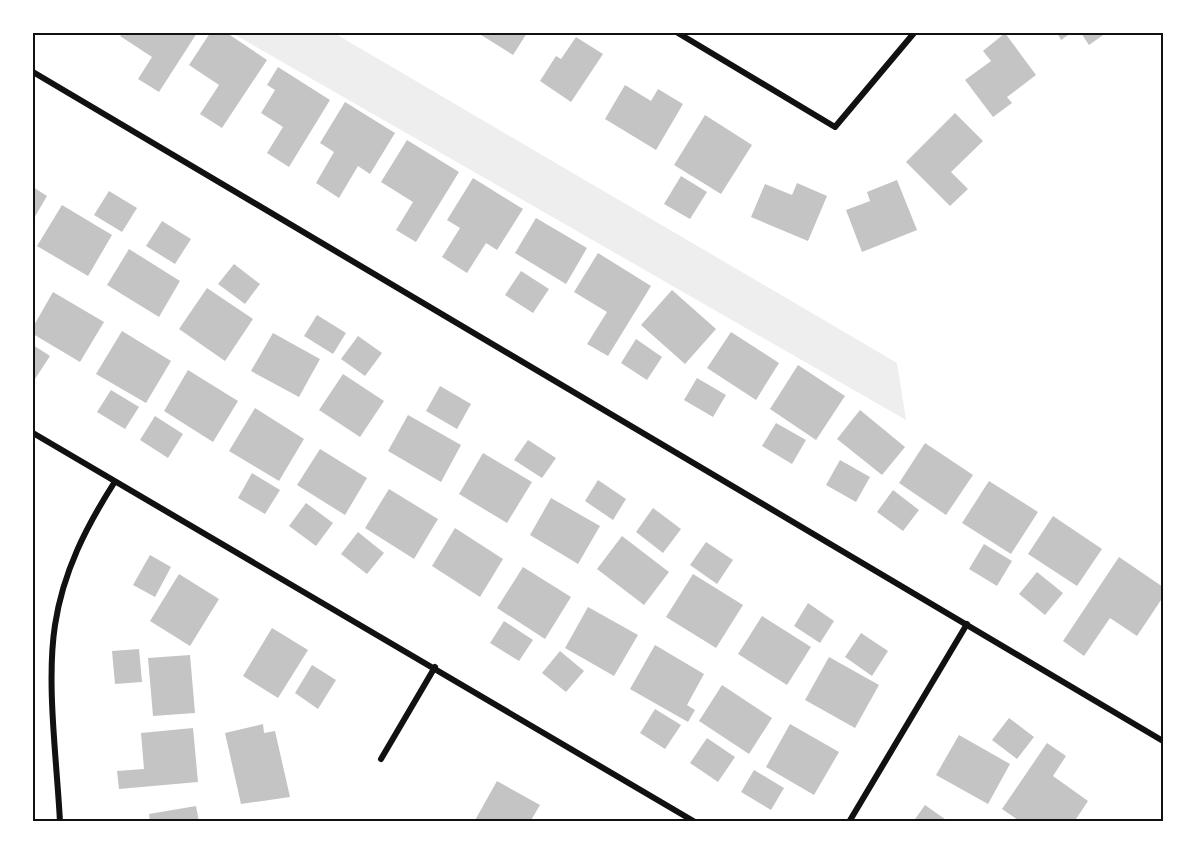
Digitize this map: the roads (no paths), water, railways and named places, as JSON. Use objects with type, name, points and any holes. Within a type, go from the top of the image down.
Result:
[{"type":"street","points":[[678,33],[835,127],[914,33]]},
{"type":"street","points":[[33,72],[1163,741]]},
{"type":"street","points":[[33,433],[114,483],[435,668],[695,822]]},
{"type":"street","points":[[60,822],[52,657],[55,625],[73,558],[87,526],[114,483]]},
{"type":"street","points":[[849,822],[967,624]]},
{"type":"street","points":[[381,759],[435,668]]}]
